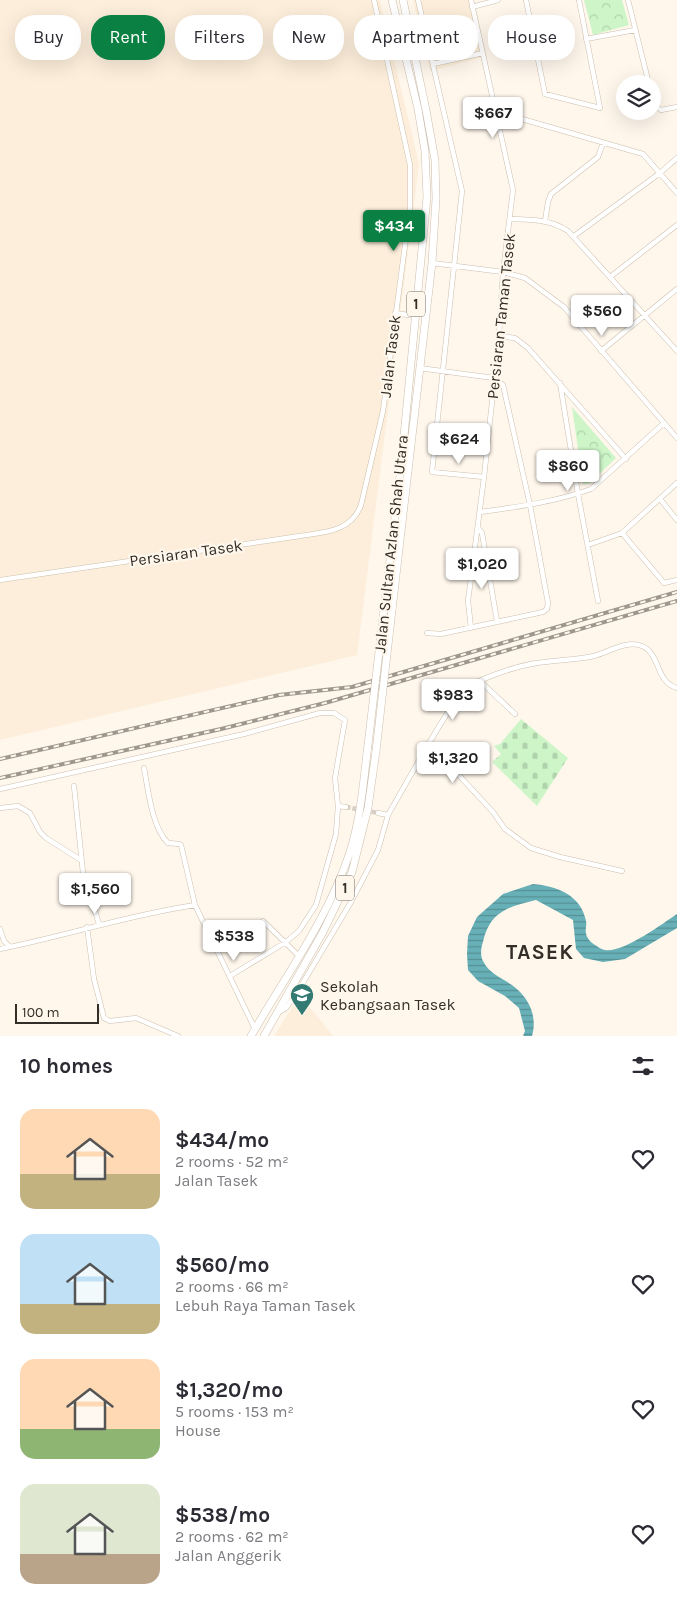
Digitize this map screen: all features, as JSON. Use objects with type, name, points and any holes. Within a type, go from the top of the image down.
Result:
[{"type":"main road","name":"Jalan Sultan Azlan Shah Utara","points":[[251,1036],[299,956],[338,884],[357,822],[367,753],[400,467],[427,197],[425,151],[418,109],[392,0]]},
{"type":"main road","name":"Jalan Sultan Azlan Shah Utara","points":[[264,1036],[338,903],[352,872],[368,808],[376,751],[432,263],[436,199],[435,160],[403,0]]},
{"type":"street","name":"Jalan Tasek","points":[[361,505],[383,410],[410,208],[410,165],[374,0]]},
{"type":"street","points":[[418,0],[462,191],[432,472],[484,477]]},
{"type":"street","name":"Persiaran Taman Tasek","points":[[471,0],[513,190],[503,272],[484,477],[468,601],[471,628]]},
{"type":"street","points":[[472,7],[498,0]]},
{"type":"street","points":[[526,0],[545,94],[600,108],[579,0]]},
{"type":"street","points":[[628,0],[647,75]]},
{"type":"street","points":[[586,39],[636,30]]},
{"type":"street","points":[[433,64],[483,53]]},
{"type":"street","points":[[661,110],[677,107]]},
{"type":"street","points":[[498,118],[522,119],[643,154],[677,194]]},
{"type":"street","points":[[546,221],[551,194],[598,157],[603,143]]},
{"type":"street","points":[[574,236],[660,173],[677,158]]},
{"type":"street","points":[[510,219],[546,221],[558,225],[574,236],[677,351]]},
{"type":"street","points":[[610,277],[677,225]]},
{"type":"street","points":[[432,263],[503,272],[525,278],[560,304],[677,438]]},
{"type":"street","points":[[601,351],[677,289]]},
{"type":"street","points":[[395,313],[415,316]]},
{"type":"street","points":[[498,336],[510,336],[520,340],[626,459]]},
{"type":"street","points":[[419,368],[494,378],[505,389],[530,505],[548,603],[547,609],[543,612],[440,634],[427,633]]},
{"type":"street","points":[[560,383],[598,601]]},
{"type":"street","points":[[480,512],[530,505],[578,494],[591,489],[664,423]]},
{"type":"street","points":[[588,545],[622,533],[677,483]]},
{"type":"street","points":[[660,499],[677,520]]},
{"type":"street","name":"Persiaran Tasek","points":[[0,580],[337,529],[345,526],[357,515],[361,505]]},
{"type":"street","points":[[478,528],[482,533],[497,621]]},
{"type":"street","points":[[622,533],[664,583],[677,580]]},
{"type":"street","points":[[475,552],[485,555]]},
{"type":"street","points":[[278,1012],[286,1008],[302,984],[370,868],[378,850],[388,815],[429,743],[464,688],[480,680],[535,663],[593,656],[621,646],[636,644],[643,646],[651,652],[664,680],[668,685],[677,688]]},
{"type":"street","points":[[480,680],[515,714]]},
{"type":"street","points":[[0,789],[244,734],[320,713],[334,713],[345,720],[335,778],[338,806],[336,834],[316,905],[299,931],[286,942],[230,976]]},
{"type":"street","points":[[429,743],[492,812],[505,829],[530,848],[622,871]]},
{"type":"street","points":[[144,768],[154,817],[162,838],[168,843],[181,846],[195,905],[255,1029]]},
{"type":"street","points":[[74,786],[83,873],[99,924]]},
{"type":"street","points":[[0,808],[18,806],[30,813],[40,832],[46,838],[81,860]]},
{"type":"street","points":[[338,806],[346,807]]},
{"type":"street","points":[[378,813],[388,815]]},
{"type":"street","points":[[0,949],[159,910],[195,905]]},
{"type":"street","points":[[263,921],[299,956]]},
{"type":"street","points":[[87,927],[94,979],[104,1018],[110,1020],[136,1018],[178,1036]]},
{"type":"street","points":[[0,929],[4,941],[10,947]]},
{"type":"street","points":[[301,971],[302,984]]},
{"type":"shaded area","points":[[0,0],[380,0],[384,15],[354,15],[354,60],[394,60],[419,164],[357,655],[0,740]]},
{"type":"shaded area","points":[[413,0],[474,0],[477,15],[417,15]]},
{"type":"shaded area","points":[[478,17],[487,56],[478,58]]},
{"type":"shaded area","points":[[427,60],[472,60],[430,71]]},
{"type":"shaded area","name":"Sekolah Kebangsaan Tasek","points":[[300,995],[333,1036],[274,1036]]},
{"type":"green space","points":[[584,0],[622,0],[629,25],[593,35]]},
{"type":"green space","points":[[572,407],[616,458],[590,483],[583,484]]},
{"type":"green space","points":[[521,719],[568,758],[537,806],[492,762],[501,754],[494,746],[500,744]]},
{"type":"water","points":[[533,884],[551,887],[573,898],[583,912],[586,921],[586,935],[593,944],[604,950],[613,950],[632,943],[677,914],[677,928],[625,959],[603,962],[584,958],[576,949],[573,920],[536,900],[517,905],[502,912],[490,923],[482,946],[481,957],[494,974],[514,986],[523,995],[529,1005],[534,1023],[532,1036],[523,1036],[525,1031],[519,1008],[505,996],[478,981],[468,970],[468,936],[477,917],[503,894]]},
{"type":"tunnel","points":[[346,807],[378,813]]},
{"type":"railway","points":[[0,759],[279,695],[352,687],[677,592]]},
{"type":"railway","points":[[0,778],[221,729],[325,703],[677,601]]},
{"type":"place","name":"Sekolah Kebangsaan Tasek","points":[[302,1016]]},
{"type":"district","name":"TASEK","points":[[540,952]]}]
